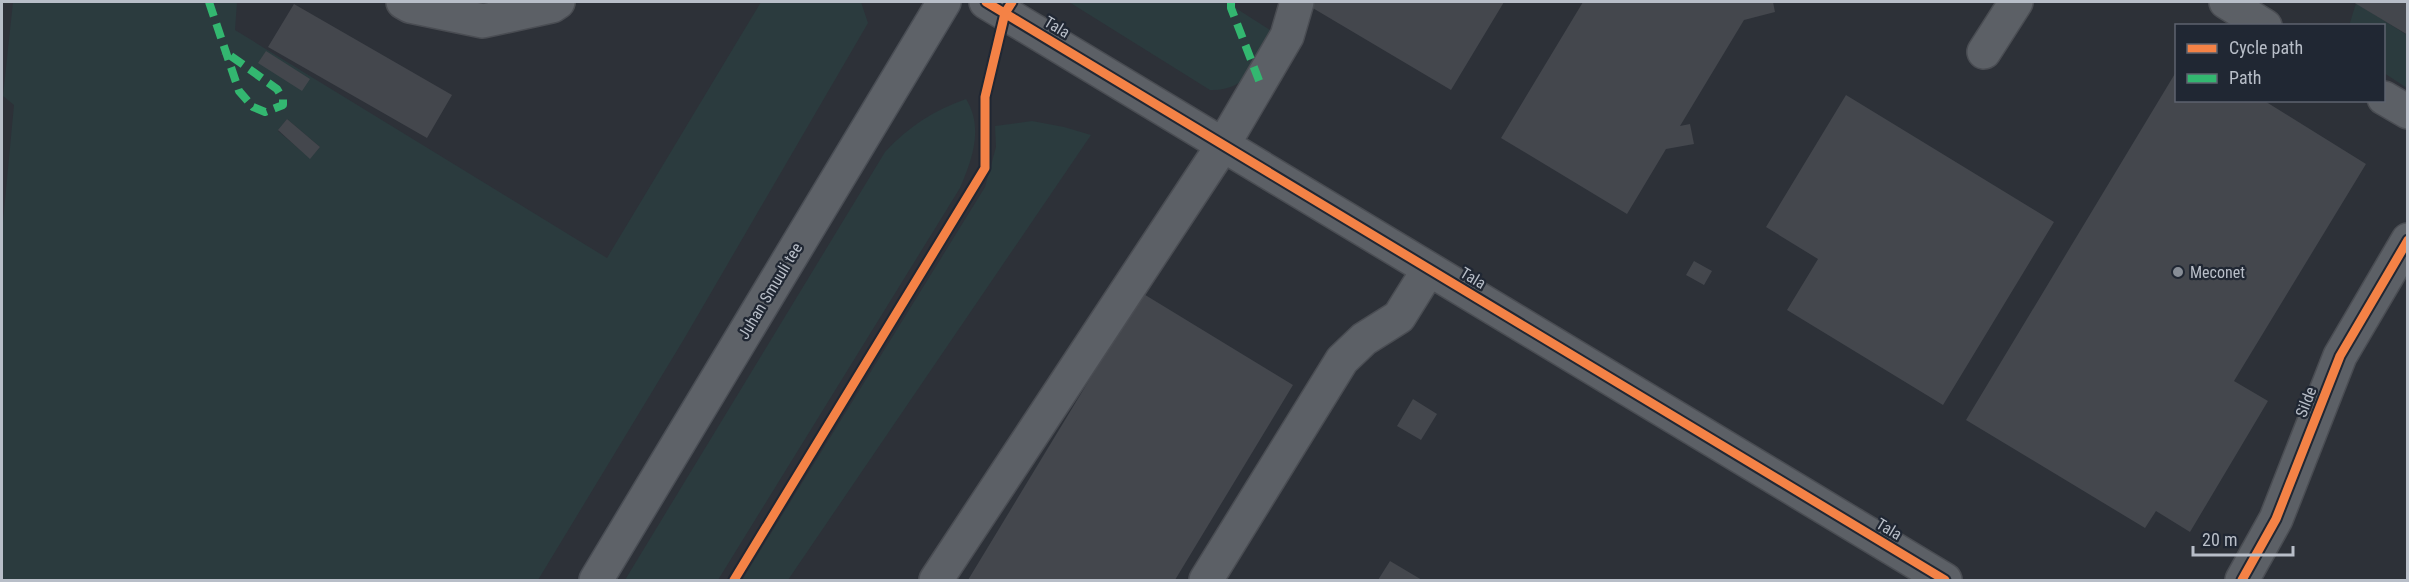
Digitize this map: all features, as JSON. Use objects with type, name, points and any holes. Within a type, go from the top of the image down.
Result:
[{"type":"main road","name":"Juhan Smuuli tee","points":[[596,580],[944,2]]},
{"type":"street","points":[[403,2],[410,6],[483,21],[552,6],[558,2]]},
{"type":"street","name":"Tala","points":[[986,2],[1945,580]]},
{"type":"street","points":[[936,580],[1223,145],[1287,36],[1297,2]]},
{"type":"street","points":[[1984,52],[2016,2]]},
{"type":"street","points":[[2226,2],[2262,24]]},
{"type":"street","points":[[2385,99],[2408,112]]},
{"type":"street","name":"Silde","points":[[2242,580],[2276,519],[2340,356],[2408,240]]},
{"type":"street","points":[[1206,580],[1342,360],[1364,339],[1399,317],[1429,269]]},
{"type":"shaded area","points":[[13,2],[237,2],[235,30],[607,258],[761,2],[861,2],[868,23],[684,339],[538,580],[2,580],[2,232],[14,105],[3,96]],"holes":[[[287,119],[320,147],[310,158],[278,131]]]},
{"type":"shaded area","points":[[1069,2],[1237,2],[1234,7],[1273,32],[1256,64],[1243,80],[1234,86],[1210,90]]},
{"type":"shaded area","points":[[2356,3],[2407,35],[2407,88],[2385,74],[2385,24],[2350,24]]},
{"type":"shaded area","points":[[966,99],[974,121],[975,133],[969,166],[960,188],[718,580],[625,580],[885,152],[922,120]]},
{"type":"shaded area","points":[[1032,121],[1091,135],[788,580],[742,580],[985,187],[996,147],[995,126]]},
{"type":"building","points":[[1314,2],[1504,2],[1451,90],[1311,7]]},
{"type":"building","points":[[1583,2],[1773,2],[1775,12],[1744,20],[1680,126],[1690,124],[1694,144],[1666,149],[1627,214],[1501,138]]},
{"type":"building","points":[[2353,2],[2408,2],[2408,35]]},
{"type":"building","points":[[294,4],[452,95],[427,138],[268,47]]},
{"type":"building","points":[[266,51],[310,79],[302,91],[258,63]]},
{"type":"building","name":"Meconet","points":[[2175,74],[2175,102],[2266,102],[2366,164],[2234,381],[2268,401],[2190,532],[2156,511],[2145,528],[1966,420]]},
{"type":"building","points":[[1846,95],[2054,222],[1943,405],[1787,310],[1818,259],[1766,227]]},
{"type":"building","points":[[287,119],[320,147],[310,159],[278,130]]},
{"type":"building","points":[[1694,261],[1712,271],[1704,285],[1686,275]]},
{"type":"building","points":[[1142,293],[1293,385],[1175,580],[968,580]]},
{"type":"building","points":[[1413,399],[1437,414],[1421,440],[1397,426]]},
{"type":"building","points":[[1390,561],[1422,580],[1378,580]]},
{"type":"marked path","points":[[209,2],[239,91],[253,107],[265,112],[283,105],[283,99],[277,89],[224,51]]},
{"type":"marked path","points":[[1231,2],[1231,8],[1260,83]]},
{"type":"cycle path","points":[[986,2],[1945,580]]},
{"type":"cycle path","points":[[734,580],[985,168],[985,97],[1005,13],[1012,2]]},
{"type":"cycle path","points":[[2242,580],[2276,519],[2340,356],[2408,240]]},
{"type":"place","name":"Meconet","points":[[2178,272]]}]
